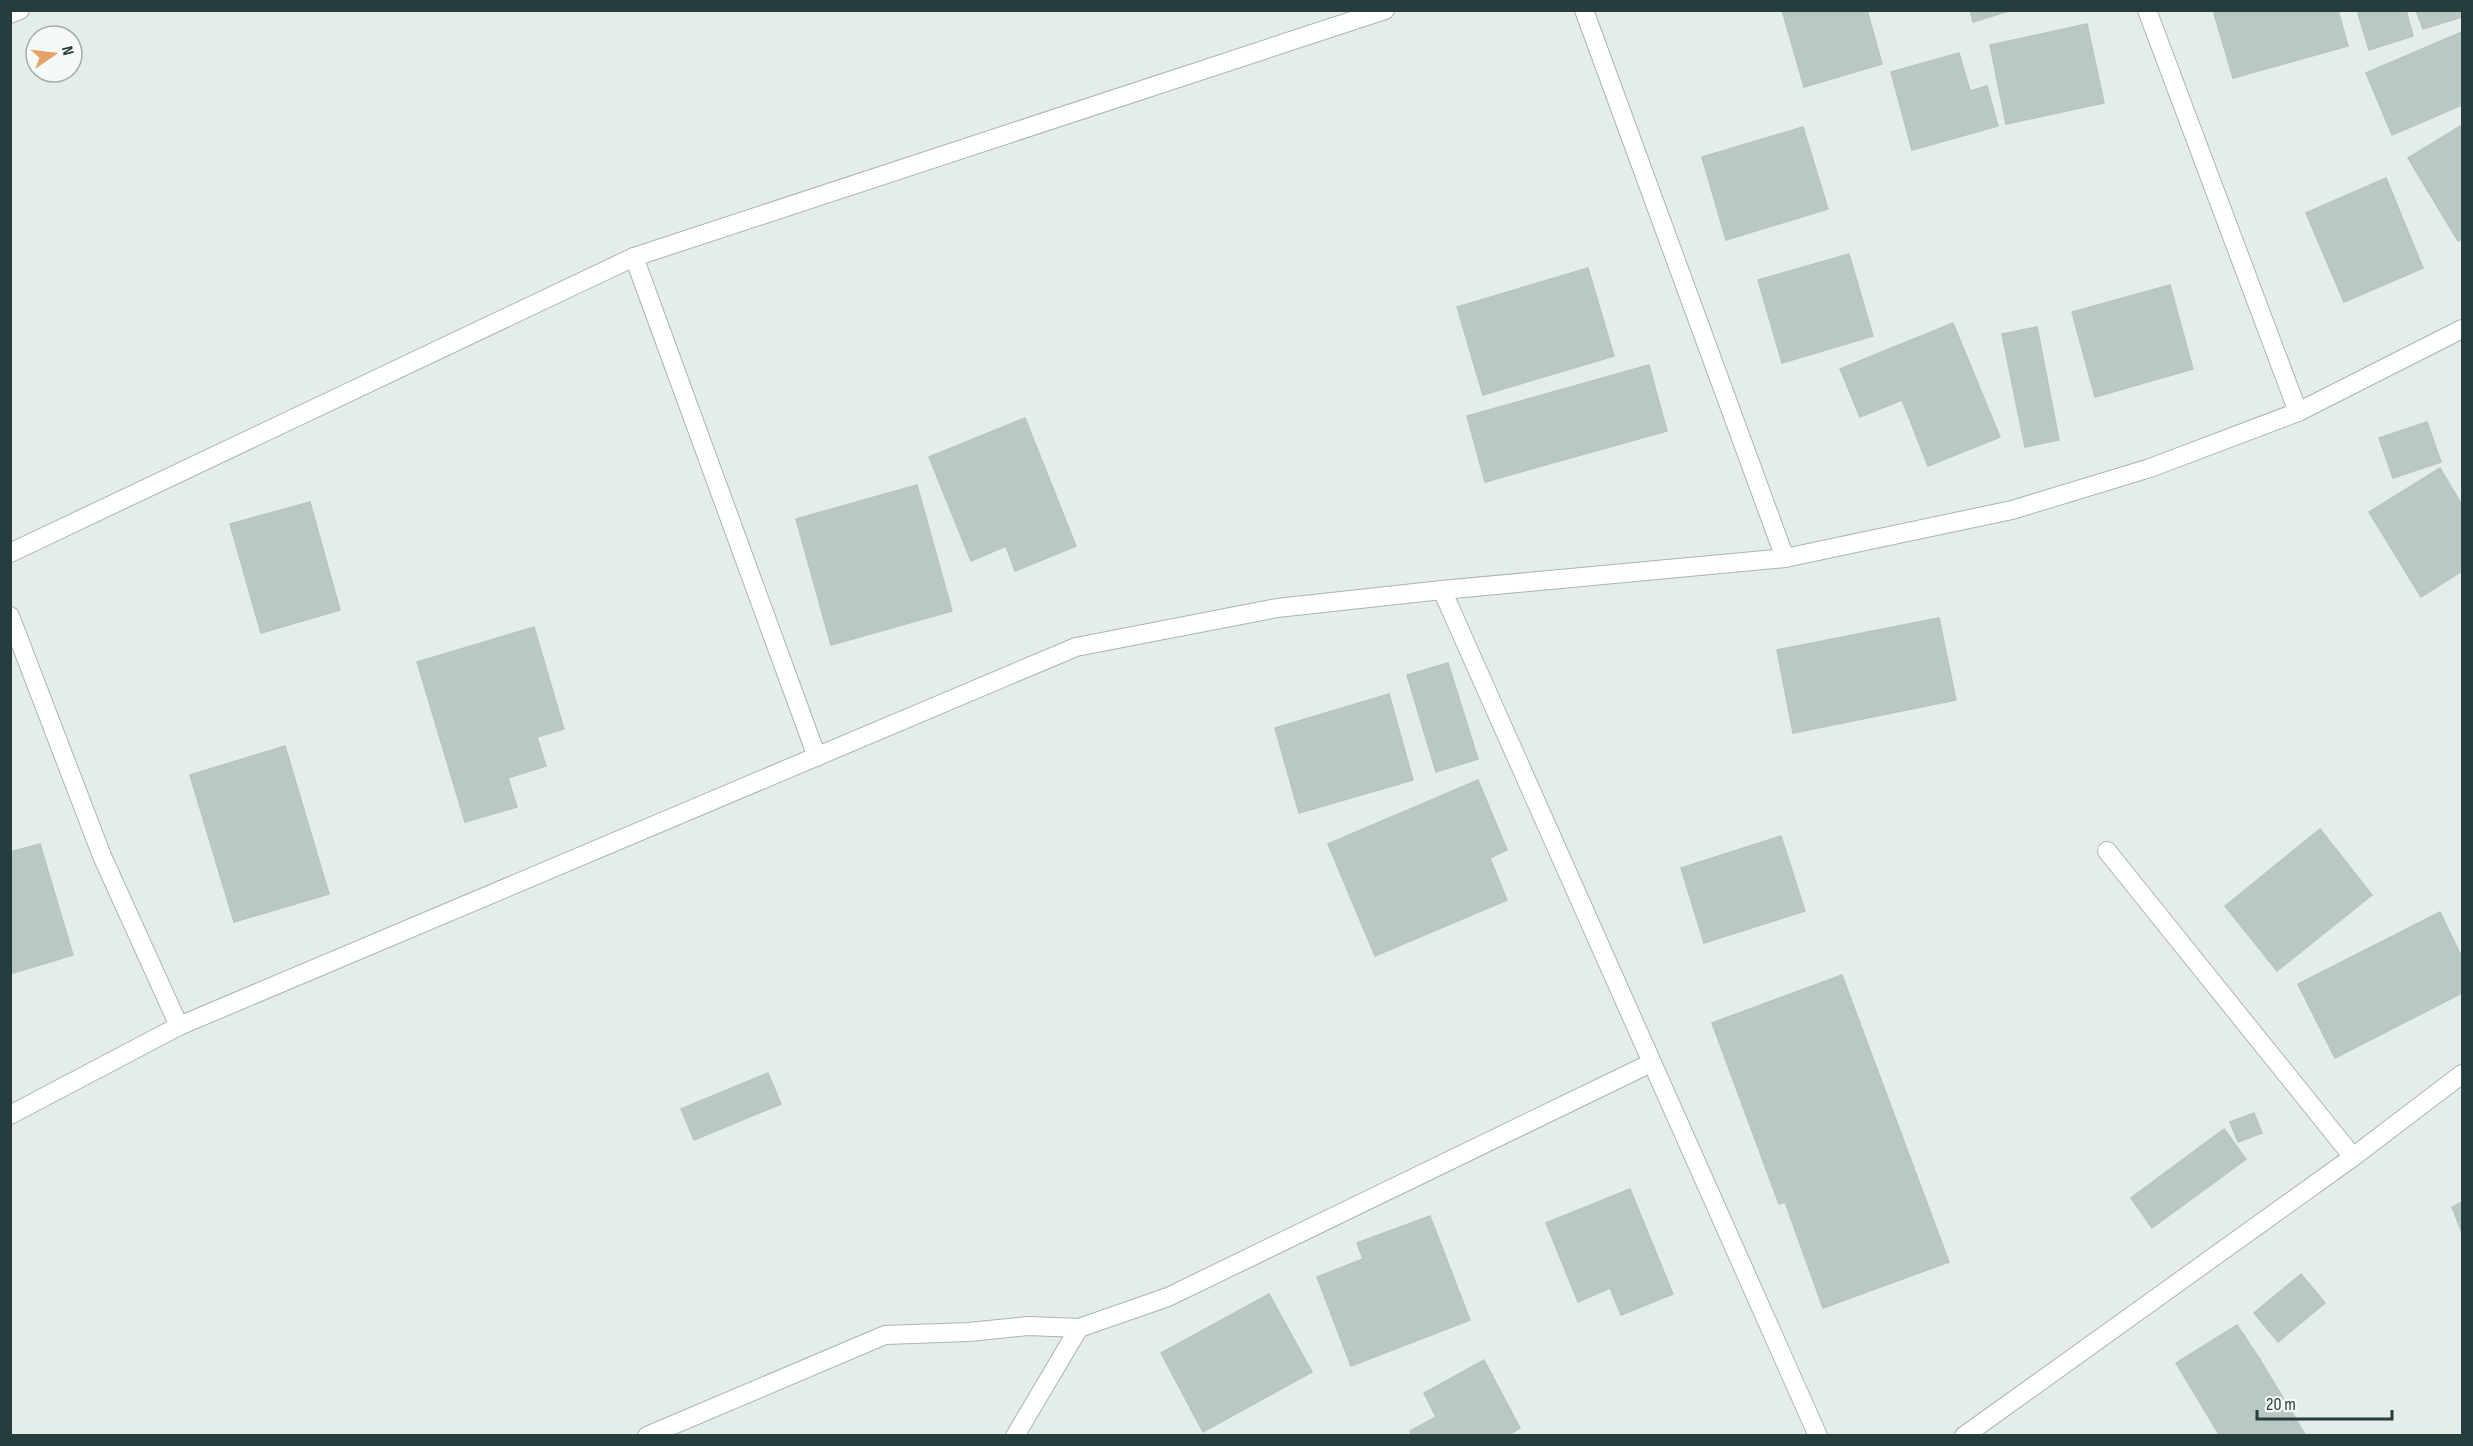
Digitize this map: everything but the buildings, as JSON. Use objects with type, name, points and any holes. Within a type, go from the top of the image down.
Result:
[{"type":"street","points":[[10,14],[20,10]]},
{"type":"street","points":[[10,553],[633,257],[1385,10]]},
{"type":"street","points":[[1584,10],[1785,558]]},
{"type":"street","points":[[2147,10],[2298,412]]},
{"type":"street","points":[[633,257],[817,757]]},
{"type":"street","points":[[10,1116],[179,1026],[1076,647],[1277,608],[1785,558],[2012,510],[2150,468],[2298,412],[2463,328]]},
{"type":"street","points":[[1442,590],[1818,1436]]},
{"type":"street","points":[[10,616],[102,856],[179,1026]]},
{"type":"street","points":[[2108,851],[2273,1060],[2353,1157]]},
{"type":"street","points":[[647,1436],[885,1335],[969,1332],[1028,1326],[1079,1328],[1168,1297],[1651,1063]]},
{"type":"street","points":[[1964,1436],[2353,1157],[2463,1074]]},
{"type":"street","points":[[1015,1436],[1079,1328]]}]
